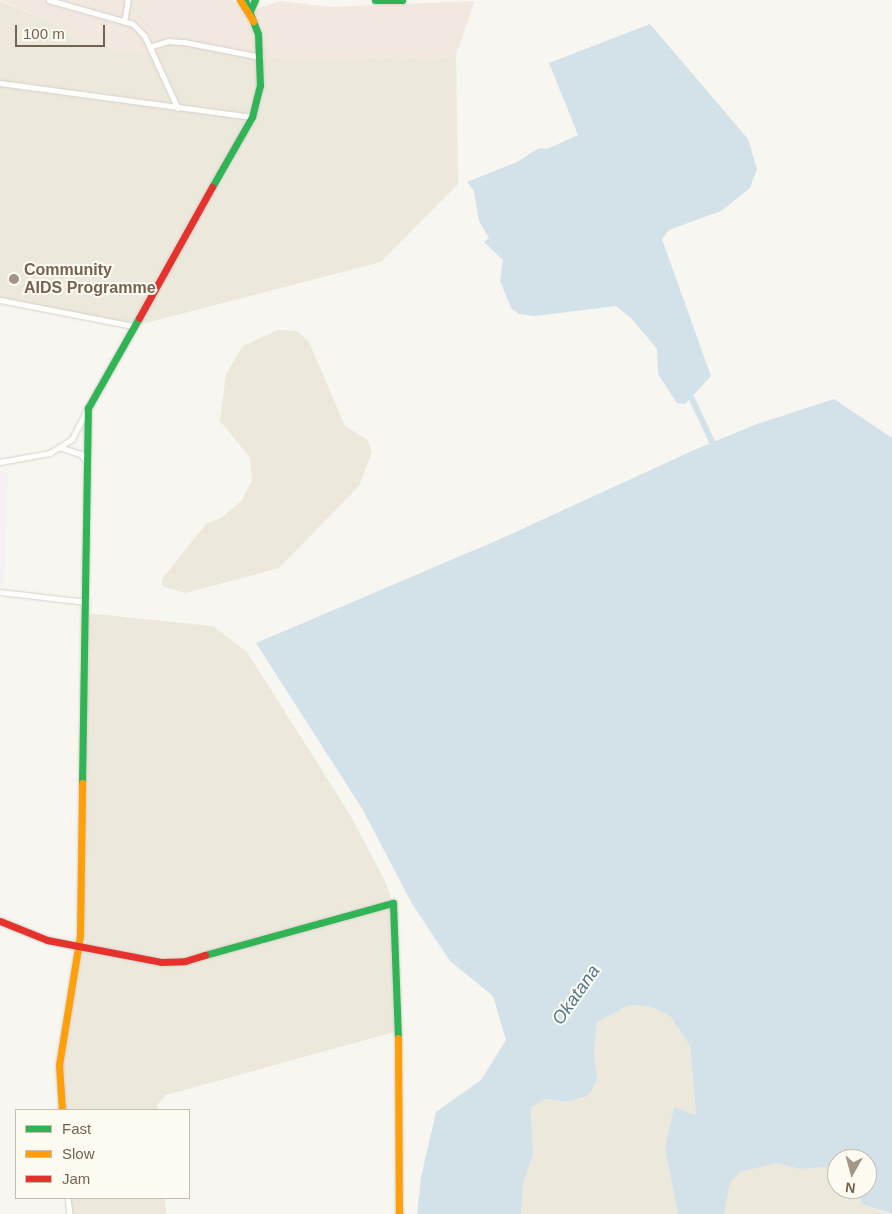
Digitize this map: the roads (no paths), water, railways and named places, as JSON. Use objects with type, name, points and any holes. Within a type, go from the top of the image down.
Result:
[{"type":"street","points":[[49,0],[124,22],[140,31],[150,47],[178,108]]},
{"type":"street","points":[[124,22],[128,0]]},
{"type":"street","points":[[240,0],[253,20]]},
{"type":"street","points":[[0,462],[50,453],[72,439],[252,117],[260,86],[261,57],[253,20],[246,0]]},
{"type":"street","points":[[250,11],[255,0]]},
{"type":"street","points":[[375,0],[402,0]]},
{"type":"street","points":[[150,47],[168,41],[184,42],[261,57]]},
{"type":"street","points":[[0,83],[252,117]]},
{"type":"street","points":[[0,300],[134,326]]},
{"type":"street","points":[[62,1109],[59,1065],[80,945],[88,408]]},
{"type":"street","points":[[60,447],[81,454],[86,462]]},
{"type":"street","points":[[0,592],[86,602]]},
{"type":"street","points":[[0,921],[47,940],[161,962],[184,961],[393,903],[398,1031],[396,1134],[398,1214]]},
{"type":"street","points":[[68,1199],[70,1214]]},
{"type":"water","points":[[650,24],[748,139],[757,169],[750,188],[721,211],[669,230],[662,239],[711,376],[685,404],[677,403],[658,374],[657,349],[631,318],[616,306],[535,316],[519,314],[511,308],[500,281],[503,260],[484,242],[489,238],[479,221],[474,191],[467,182],[517,162],[539,148],[547,149],[578,135],[549,63]]},
{"type":"water","name":"Okatana","points":[[834,399],[892,438],[892,1214],[862,1204],[860,1199],[877,1199],[877,1149],[827,1149],[827,1167],[799,1169],[777,1163],[740,1172],[730,1183],[724,1214],[678,1214],[665,1148],[674,1107],[696,1115],[690,1046],[670,1016],[652,1007],[629,1005],[597,1022],[594,1052],[597,1080],[588,1096],[566,1102],[547,1099],[531,1107],[533,1156],[523,1183],[521,1214],[417,1214],[421,1177],[436,1112],[481,1080],[506,1040],[493,996],[450,961],[411,902],[363,810],[256,643],[498,540],[692,451],[754,425]]},
{"type":"waterway","points":[[691,397],[715,448]]},
{"type":"place","name":"Community AIDS Programme","points":[[14,279]]}]
